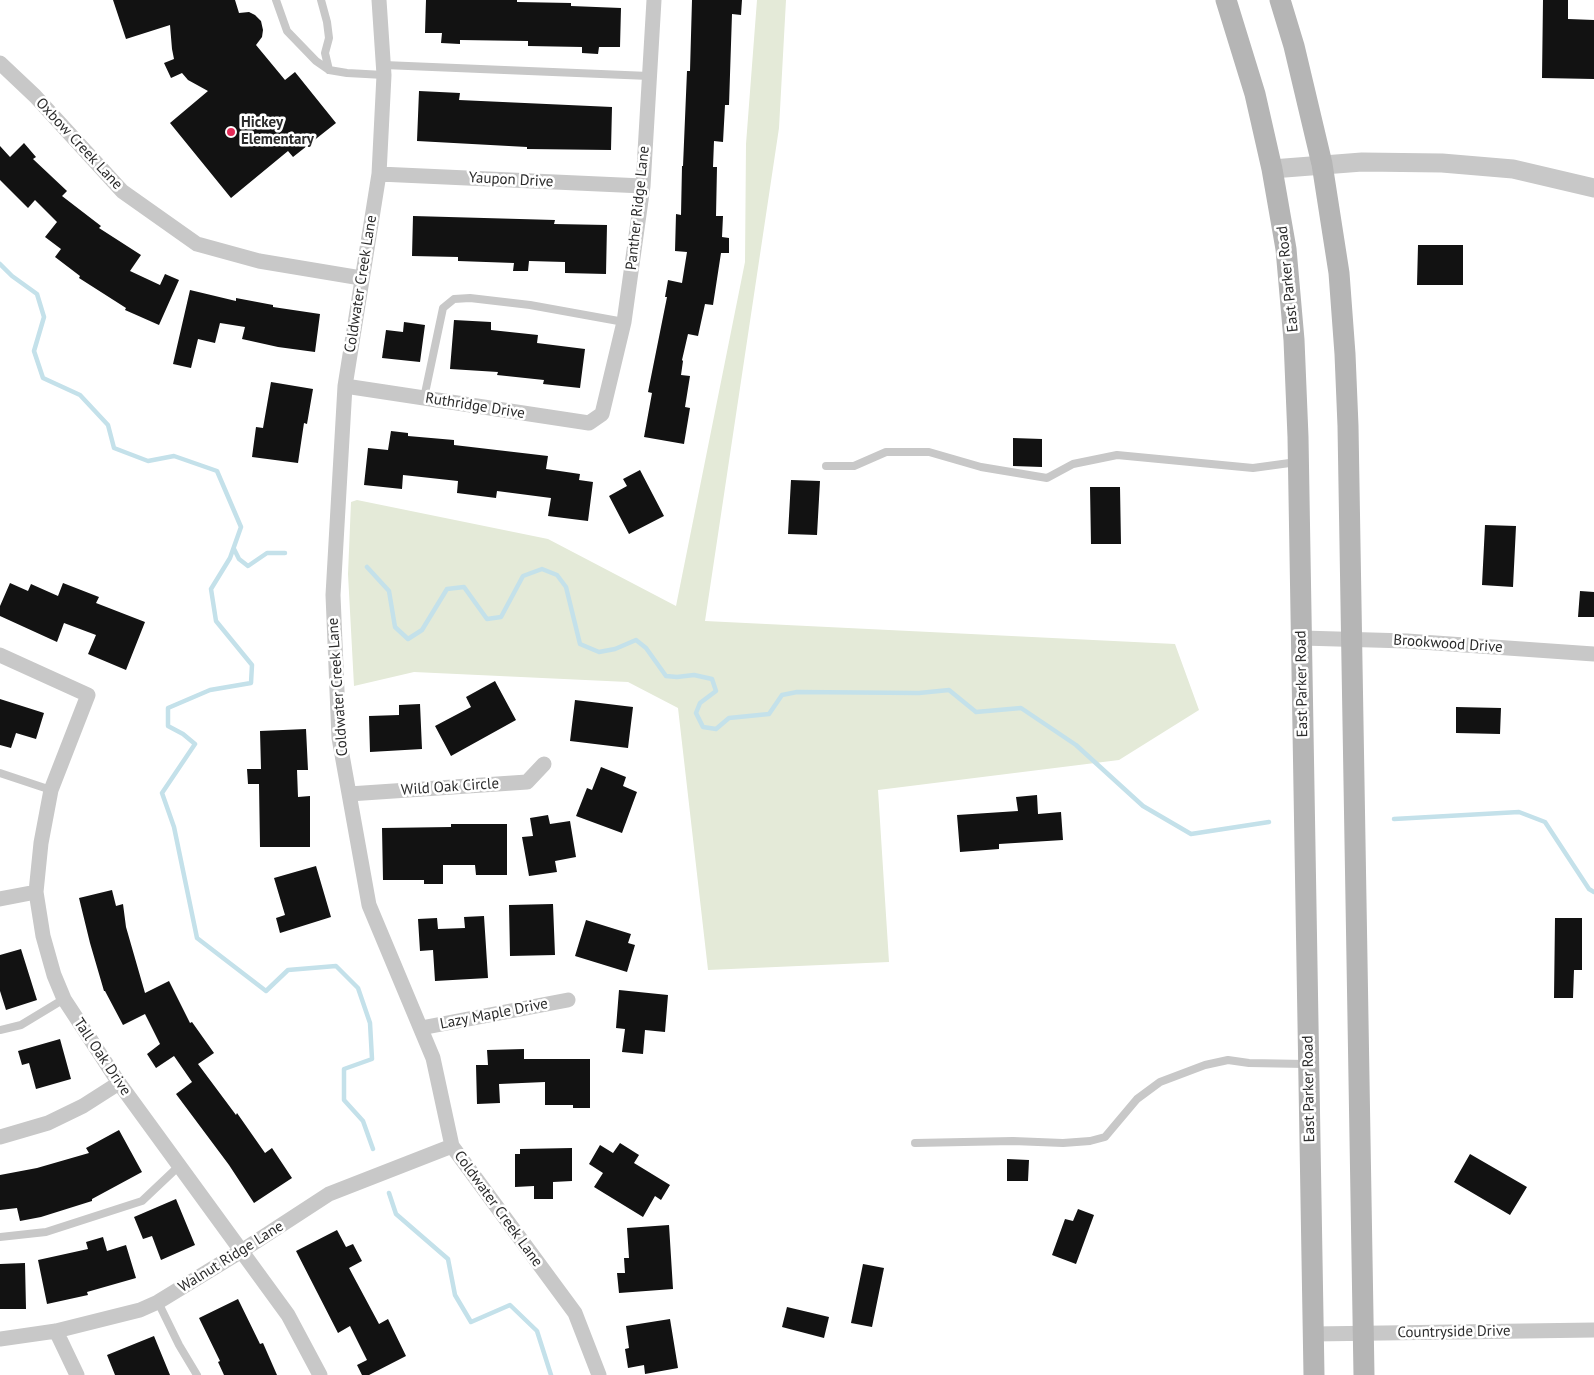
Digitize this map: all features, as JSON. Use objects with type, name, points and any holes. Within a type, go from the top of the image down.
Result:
[{"type":"main road","name":"East Parker Road","points":[[1226,0],[1255,94],[1272,169],[1286,248],[1297,384],[1314,1375]]},
{"type":"main road","points":[[1280,0],[1299,64],[1322,164],[1337,257],[1343,329],[1348,426],[1364,1375]]},
{"type":"street","name":"Coldwater Creek Lane","points":[[379,0],[384,70],[379,174],[345,386],[333,595],[339,738],[369,905],[433,1058],[452,1146],[575,1313],[599,1375]]},
{"type":"street","name":"Panther Ridge Lane","points":[[602,414],[624,322],[643,186],[654,0]]},
{"type":"street","name":"Oxbow Creek Lane","points":[[0,63],[35,96],[122,191],[197,244],[259,261],[362,278]]},
{"type":"street","points":[[1272,169],[1384,161],[1476,165],[1529,172],[1594,188]]},
{"type":"street","name":"Yaupon Drive","points":[[379,174],[643,186]]},
{"type":"street","name":"Ruthridge Drive","points":[[345,386],[589,423],[602,414]]},
{"type":"street","name":"Brookwood Drive","points":[[1302,638],[1444,643],[1594,654]]},
{"type":"street","name":"Tall Oak Drive","points":[[0,655],[88,694],[51,790],[41,843],[36,892],[43,936],[54,975],[64,999],[119,1083],[243,1250],[288,1315],[320,1375]]},
{"type":"street","name":"Wild Oak Circle","points":[[349,794],[527,782],[544,764]]},
{"type":"street","points":[[0,899],[36,892]]},
{"type":"street","name":"Lazy Maple Drive","points":[[421,1028],[568,1000]]},
{"type":"street","points":[[0,1137],[48,1124],[83,1106],[119,1083]]},
{"type":"street","name":"Walnut Ridge Lane","points":[[0,1339],[56,1331],[140,1310],[158,1302],[243,1250],[329,1194],[452,1146]]},
{"type":"street","name":"Countryside Drive","points":[[1313,1334],[1594,1330]]},
{"type":"street","points":[[56,1331],[77,1375]]},
{"type":"lane","points":[[276,0],[287,31],[316,61],[329,70],[347,73],[384,70],[649,76]]},
{"type":"lane","points":[[321,0],[329,38],[325,53],[329,70]]},
{"type":"lane","points":[[424,398],[443,308],[454,299],[470,298],[530,306],[624,322]]},
{"type":"lane","points":[[826,466],[854,466],[886,452],[929,452],[981,467],[1047,478],[1073,464],[1118,455],[1253,468],[1299,462]]},
{"type":"lane","points":[[0,773],[51,790]]},
{"type":"lane","points":[[0,1030],[21,1025],[64,999]]},
{"type":"lane","points":[[915,1143],[1013,1141],[1063,1143],[1090,1141],[1105,1136],[1137,1099],[1160,1082],[1206,1065],[1228,1060],[1249,1063],[1308,1064]]},
{"type":"lane","points":[[0,1237],[46,1232],[142,1201],[179,1166]]},
{"type":"lane","points":[[158,1302],[179,1345],[197,1375]]},
{"type":"green space","points":[[757,0],[786,0],[779,128],[705,621],[1175,644],[1199,710],[1119,760],[878,790],[889,962],[708,970],[678,708],[628,682],[414,672],[354,686],[348,574],[351,502],[357,500],[548,539],[676,606],[745,262],[746,144]]},
{"type":"building","points":[[113,0],[235,0],[239,13],[249,12],[261,21],[262,37],[256,45],[285,80],[295,72],[336,123],[293,157],[288,151],[231,198],[170,123],[208,91],[188,80],[182,73],[171,78],[164,63],[174,59],[170,25],[126,39]]},
{"type":"building","points":[[426,0],[517,0],[517,2],[571,3],[571,6],[621,8],[620,47],[599,47],[598,54],[582,53],[582,47],[528,46],[528,41],[460,40],[460,44],[441,43],[442,33],[425,33]]},
{"type":"building","points":[[692,0],[742,0],[741,15],[732,14],[729,105],[725,105],[723,142],[714,141],[713,167],[717,167],[716,216],[723,216],[722,237],[729,238],[729,253],[721,253],[713,305],[705,304],[698,336],[688,334],[682,360],[681,375],[690,376],[685,407],[690,408],[684,444],[644,437],[652,393],[648,392],[667,297],[665,297],[668,280],[682,283],[687,252],[675,251],[676,214],[681,215],[687,71],[690,71]]},
{"type":"building","points":[[1543,0],[1568,0],[1568,19],[1594,20],[1594,79],[1542,78]]},
{"type":"building","points":[[419,91],[460,93],[459,100],[612,107],[611,150],[527,149],[527,147],[417,141]]},
{"type":"building","points":[[24,143],[36,157],[33,159],[67,191],[62,196],[101,226],[99,228],[141,255],[130,271],[160,285],[165,274],[179,280],[159,325],[125,310],[126,308],[79,278],[80,276],[55,257],[61,249],[45,237],[57,222],[35,200],[28,208],[0,180],[0,146],[10,157]]},
{"type":"building","points":[[413,216],[555,220],[554,224],[607,225],[606,274],[565,273],[565,262],[529,261],[528,271],[513,271],[514,263],[458,261],[458,257],[412,256]]},
{"type":"building","points":[[1418,245],[1463,245],[1463,285],[1417,285]]},
{"type":"building","points":[[190,290],[236,301],[236,298],[273,305],[273,307],[320,314],[315,352],[278,347],[242,339],[245,327],[220,323],[215,343],[198,339],[191,368],[173,364]]},
{"type":"building","points":[[454,320],[491,322],[491,330],[538,335],[537,343],[585,349],[580,388],[543,384],[544,380],[497,375],[498,372],[450,369]]},
{"type":"building","points":[[404,322],[425,325],[420,362],[382,358],[386,330],[403,332]]},
{"type":"building","points":[[271,382],[313,389],[307,424],[304,423],[298,463],[252,457],[256,427],[263,428]]},
{"type":"building","points":[[391,431],[408,433],[408,436],[454,440],[454,445],[548,456],[546,469],[580,474],[579,480],[593,482],[588,521],[548,516],[551,498],[497,491],[496,498],[457,493],[458,481],[403,475],[402,489],[364,485],[368,448],[388,450]]},
{"type":"building","points":[[1013,438],[1042,439],[1042,467],[1013,466]]},
{"type":"building","points":[[640,470],[664,516],[629,534],[609,496],[627,486],[623,479]]},
{"type":"building","points":[[791,480],[820,481],[817,535],[788,534]]},
{"type":"building","points":[[1090,487],[1120,487],[1121,544],[1091,544]]},
{"type":"building","points":[[1485,525],[1516,526],[1513,587],[1482,585]]},
{"type":"building","points":[[10,583],[28,591],[31,584],[58,596],[63,583],[99,597],[96,603],[145,622],[126,670],[88,654],[96,635],[64,623],[57,642],[0,616],[0,606]]},
{"type":"building","points":[[1580,591],[1594,592],[1594,617],[1578,617]]},
{"type":"building","points":[[495,681],[516,720],[451,756],[435,726],[471,707],[466,697]]},
{"type":"building","points":[[0,699],[44,713],[36,739],[16,733],[11,748],[0,745]]},
{"type":"building","points":[[575,700],[633,707],[628,748],[570,741]]},
{"type":"building","points":[[420,704],[422,749],[370,752],[369,716],[399,715],[399,705]]},
{"type":"building","points":[[1456,707],[1501,708],[1500,734],[1456,733]]},
{"type":"building","points":[[306,729],[308,770],[297,770],[298,797],[310,796],[310,847],[260,847],[259,784],[248,784],[247,769],[261,769],[260,731]]},
{"type":"building","points":[[601,767],[626,777],[623,786],[637,792],[622,833],[576,816],[587,788],[592,790]]},
{"type":"building","points":[[1037,795],[1038,814],[1061,812],[1063,840],[999,844],[999,849],[960,852],[957,815],[1018,811],[1016,797]]},
{"type":"building","points":[[548,815],[550,824],[570,821],[576,857],[555,861],[557,872],[529,876],[522,837],[533,836],[530,818]]},
{"type":"building","points":[[451,824],[507,824],[507,875],[476,875],[475,865],[443,865],[443,884],[424,884],[424,880],[383,880],[382,828],[451,827]]},
{"type":"building","points":[[316,866],[331,917],[280,933],[276,918],[285,915],[274,878]]},
{"type":"building","points":[[112,890],[116,906],[123,904],[126,927],[145,993],[169,981],[190,1023],[192,1022],[214,1053],[198,1064],[236,1115],[237,1113],[265,1153],[272,1148],[292,1178],[254,1203],[229,1165],[176,1094],[192,1082],[174,1056],[156,1068],[147,1054],[160,1044],[145,1014],[123,1025],[104,991],[79,898]]},
{"type":"building","points":[[553,904],[555,955],[510,956],[509,905]]},
{"type":"building","points":[[484,916],[488,978],[435,981],[433,950],[420,951],[418,919],[437,918],[438,929],[465,928],[464,917]]},
{"type":"building","points":[[1555,918],[1582,918],[1582,970],[1574,970],[1573,998],[1554,998]]},
{"type":"building","points":[[586,920],[631,934],[628,943],[635,945],[627,972],[575,956]]},
{"type":"building","points":[[21,949],[37,1000],[6,1010],[0,991],[0,955]]},
{"type":"building","points":[[619,990],[668,995],[665,1032],[645,1030],[643,1054],[622,1052],[625,1029],[616,1028]]},
{"type":"building","points":[[60,1039],[71,1079],[36,1089],[29,1063],[22,1065],[18,1051]]},
{"type":"building","points":[[524,1049],[524,1059],[590,1059],[590,1108],[573,1108],[573,1105],[545,1105],[545,1082],[499,1084],[500,1103],[477,1104],[476,1065],[488,1065],[487,1050]]},
{"type":"building","points":[[119,1130],[142,1172],[92,1199],[92,1201],[41,1217],[20,1221],[17,1208],[0,1210],[0,1175],[37,1168],[89,1153],[86,1148]]},
{"type":"building","points":[[620,1143],[639,1155],[634,1163],[670,1185],[661,1200],[655,1196],[643,1217],[594,1187],[603,1173],[589,1164],[600,1145],[613,1153]]},
{"type":"building","points":[[572,1148],[572,1181],[553,1182],[553,1199],[534,1199],[534,1186],[515,1187],[515,1154],[520,1154],[520,1149]]},
{"type":"building","points":[[1470,1154],[1527,1187],[1510,1215],[1454,1182]]},
{"type":"building","points":[[1007,1159],[1029,1160],[1028,1181],[1007,1181]]},
{"type":"building","points":[[176,1199],[195,1245],[161,1260],[152,1236],[143,1239],[134,1217]]},
{"type":"building","points":[[1078,1209],[1094,1215],[1076,1264],[1052,1255],[1065,1219],[1073,1221]]},
{"type":"building","points":[[669,1225],[673,1289],[619,1293],[617,1273],[625,1273],[624,1258],[629,1258],[627,1228]]},
{"type":"building","points":[[337,1230],[346,1247],[353,1244],[362,1261],[349,1268],[379,1324],[388,1319],[406,1356],[369,1375],[362,1375],[357,1365],[367,1360],[350,1326],[338,1333],[296,1251]]},
{"type":"building","points":[[103,1237],[107,1251],[126,1245],[136,1278],[87,1292],[88,1295],[47,1304],[38,1260],[88,1249],[86,1242]]},
{"type":"building","points":[[25,1263],[26,1309],[0,1309],[0,1264]]},
{"type":"building","points":[[863,1264],[884,1268],[872,1327],[851,1323]]},
{"type":"building","points":[[238,1299],[260,1344],[263,1343],[277,1375],[224,1375],[218,1362],[220,1361],[199,1318]]},
{"type":"building","points":[[787,1307],[829,1317],[824,1338],[782,1327]]},
{"type":"building","points":[[670,1319],[678,1368],[645,1374],[644,1365],[628,1368],[625,1349],[629,1348],[626,1326]]},
{"type":"building","points":[[154,1336],[170,1375],[115,1375],[107,1355]]},
{"type":"waterway","points":[[0,264],[12,276],[37,294],[44,317],[34,351],[43,378],[80,395],[108,425],[114,448],[148,461],[174,456],[217,471],[241,527],[230,558],[211,589],[216,621],[252,665],[251,683],[210,690],[168,708],[168,726],[183,734],[195,744],[162,793],[174,827],[197,938],[266,991],[288,970],[336,966],[358,988],[370,1023],[372,1059],[344,1069],[344,1100],[363,1121],[373,1149]]},
{"type":"waterway","points":[[234,549],[239,559],[248,566],[267,553],[285,553]]},
{"type":"waterway","points":[[367,567],[389,591],[395,627],[408,639],[422,630],[447,589],[464,587],[487,619],[501,617],[523,576],[542,569],[557,575],[566,587],[580,644],[599,652],[615,649],[636,640],[646,648],[666,676],[694,675],[712,679],[716,691],[700,703],[696,713],[703,727],[716,729],[729,718],[769,714],[782,695],[797,692],[919,693],[949,690],[976,712],[1021,708],[1076,745],[1143,806],[1191,834],[1269,822]]},
{"type":"waterway","points":[[1394,819],[1519,812],[1545,822],[1589,889],[1594,892]]},
{"type":"waterway","points":[[389,1193],[396,1214],[448,1259],[455,1295],[471,1322],[510,1305],[537,1331],[551,1375]]},
{"type":"place","name":"Hickey Elementary","points":[[231,132]]}]
